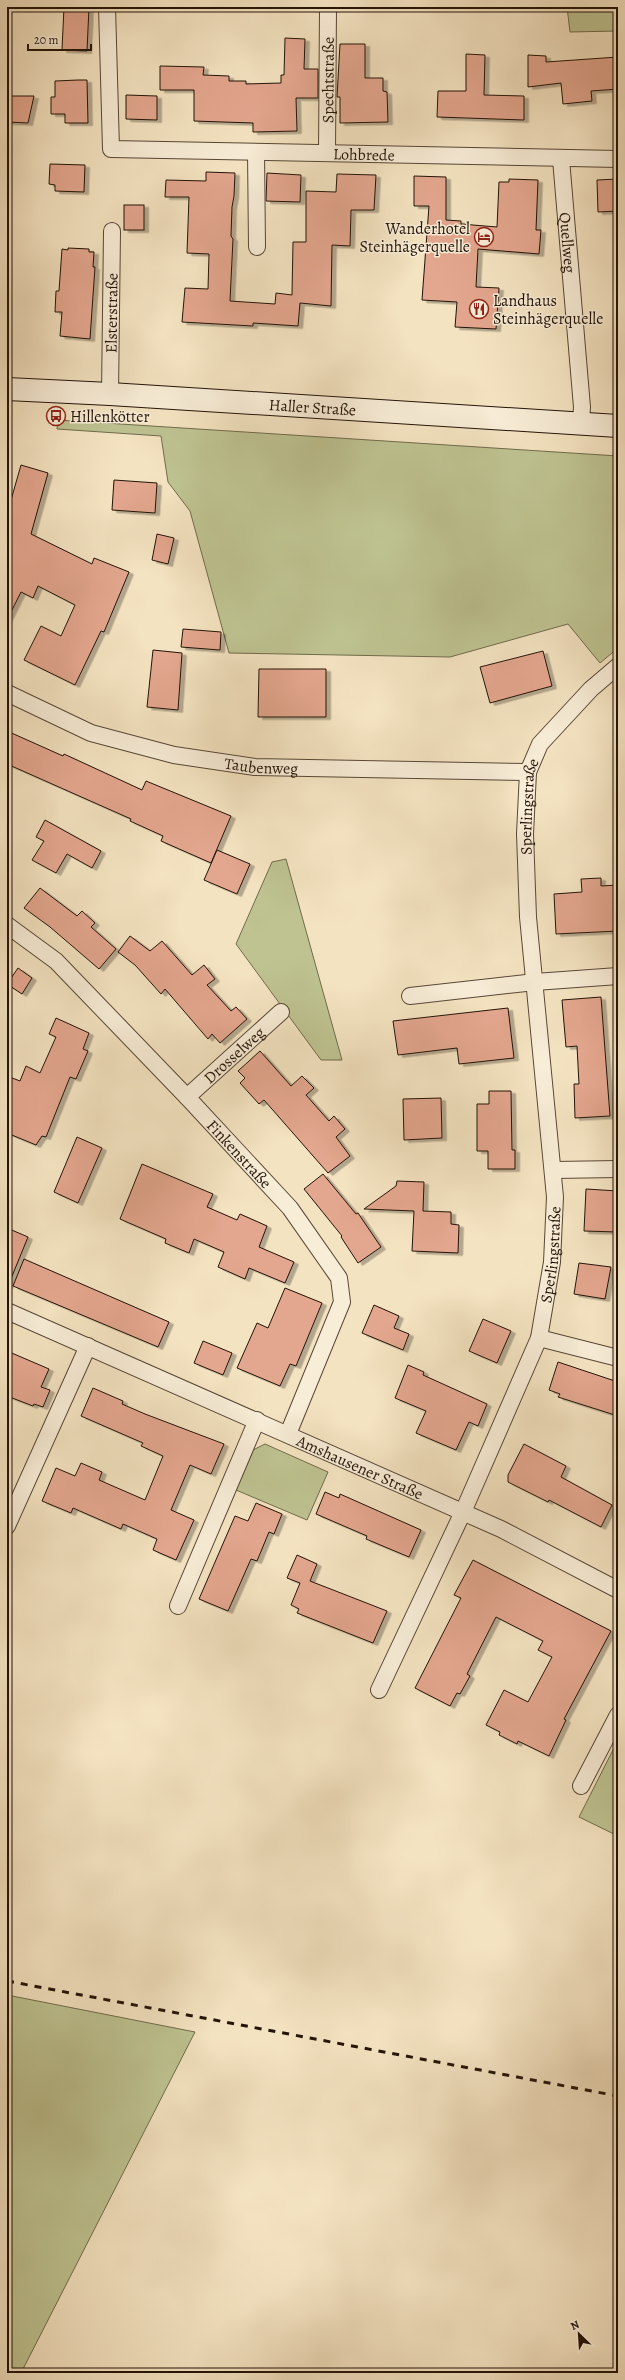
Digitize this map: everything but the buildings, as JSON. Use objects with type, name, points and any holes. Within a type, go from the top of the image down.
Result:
[{"type":"main road","name":"Haller Straße","points":[[7,389],[110,394],[618,426]]},
{"type":"street","name":"Lohbrede","points":[[107,7],[111,149],[327,152],[618,159]]},
{"type":"street","name":"Spechtstraße","points":[[327,152],[328,7]]},
{"type":"street","points":[[256,152],[257,246]]},
{"type":"street","name":"Quellweg","points":[[561,158],[582,407],[581,423]]},
{"type":"street","name":"Elsterstraße","points":[[110,394],[112,231]]},
{"type":"street","name":"Sperlingstraße","points":[[463,1512],[540,1338],[552,1262],[554,1170],[528,917],[525,834],[528,772],[540,744],[591,689],[618,666]]},
{"type":"street","name":"Taubenweg","points":[[7,693],[91,733],[174,755],[255,767],[528,772]]},
{"type":"street","name":"Finkenstraße","points":[[7,925],[56,961],[186,1097],[290,1208],[339,1278],[342,1302],[288,1434]]},
{"type":"street","points":[[410,996],[535,982],[618,976]]},
{"type":"street","name":"Drosselweg","points":[[186,1097],[281,1012]]},
{"type":"street","points":[[554,1170],[618,1169]]},
{"type":"street","name":"Amshausener Straße","points":[[7,1311],[257,1420],[501,1529],[618,1590]]},
{"type":"street","points":[[540,1338],[618,1358]]},
{"type":"street","points":[[7,1526],[88,1346]]},
{"type":"street","points":[[178,1606],[257,1420]]},
{"type":"street","points":[[379,1690],[463,1512]]},
{"type":"street","points":[[581,1786],[618,1715]]},
{"type":"green space","points":[[567,7],[618,7],[618,31],[570,32]]},
{"type":"green space","points":[[58,420],[618,456],[618,648],[600,663],[568,624],[450,657],[229,653],[190,511],[168,482],[161,436],[57,429]]},
{"type":"green space","points":[[286,859],[342,1060],[321,1060],[236,944],[272,862]]},
{"type":"green space","points":[[265,1444],[328,1472],[307,1520],[236,1490],[253,1450]]},
{"type":"green space","points":[[618,1740],[618,1836],[579,1817]]},
{"type":"green space","points":[[7,1995],[195,2032],[21,2373],[7,2373]]},
{"type":"railway","points":[[7,1981],[618,2096]]},
{"type":"place","name":"Wanderhotel Steinhägerquelle","points":[[484,237]]},
{"type":"place","name":"Landhaus Steinhägerquelle","points":[[479,309]]},
{"type":"place","name":"Hillenkötter","points":[[56,416]]}]
